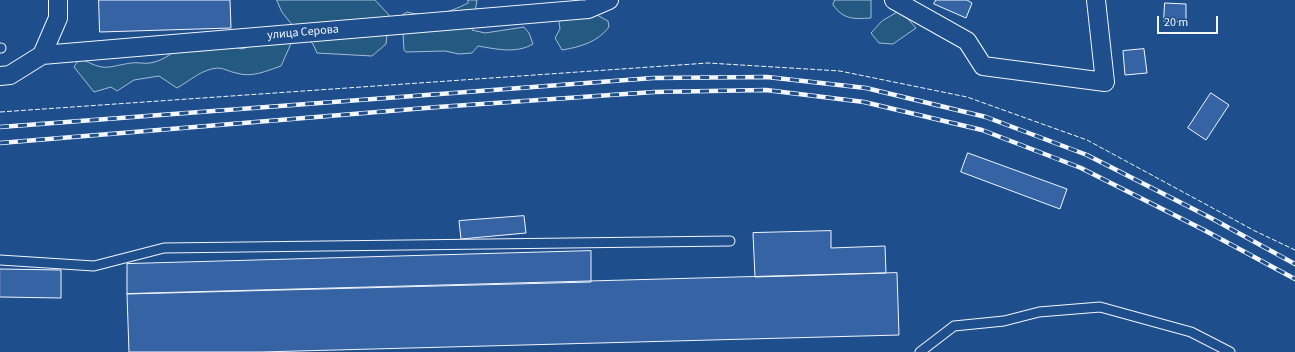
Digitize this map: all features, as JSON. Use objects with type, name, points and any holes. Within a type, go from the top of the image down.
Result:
[{"type":"street","points":[[42,54],[58,18],[58,0]]},
{"type":"street","name":"улица Серова","points":[[0,76],[10,75],[42,54],[588,9],[609,0]]},
{"type":"street","points":[[894,0],[967,41],[983,66],[1105,82],[1096,0]]},
{"type":"lane","points":[[0,260],[94,266],[164,248],[730,241]]},
{"type":"lane","points":[[920,352],[954,326],[1004,321],[1039,312],[1100,308],[1191,332],[1230,352]]},
{"type":"shaded area","points":[[277,0],[375,0],[389,15],[386,44],[372,56],[317,53],[313,44],[302,33],[293,39],[281,66],[248,75],[220,68],[207,70],[177,88],[159,76],[134,80],[117,91],[111,87],[94,92],[74,67],[80,58],[101,67],[110,67],[158,61],[178,49],[200,51],[224,44],[242,49],[293,26],[282,12]]},
{"type":"shaded area","points":[[468,0],[477,0],[472,30],[485,33],[524,27],[529,33],[533,44],[513,50],[478,46],[472,53],[459,54],[445,51],[406,52],[404,50],[403,34],[396,19],[407,12],[424,15],[438,14],[453,10],[468,3]]},
{"type":"shaded area","points":[[835,0],[871,0],[871,18],[849,18],[841,14],[833,5]]},
{"type":"shaded area","points":[[898,12],[908,19],[916,28],[893,44],[879,43],[871,33],[882,21]]},
{"type":"shaded area","points":[[587,14],[597,15],[608,21],[609,27],[600,36],[588,43],[562,50],[555,38],[560,29],[559,23],[564,16]]},
{"type":"building","points":[[99,0],[230,0],[231,28],[100,32]]},
{"type":"building","points":[[936,0],[967,0],[972,3],[966,18],[934,4]]},
{"type":"building","points":[[1165,3],[1186,4],[1186,22],[1164,21]]},
{"type":"building","points":[[1144,49],[1147,73],[1125,75],[1123,51]]},
{"type":"building","points":[[1211,93],[1229,105],[1206,140],[1188,128]]},
{"type":"building","points":[[968,153],[1067,189],[1060,209],[961,172]]},
{"type":"building","points":[[524,216],[526,233],[461,239],[459,221]]},
{"type":"building","points":[[831,231],[831,248],[885,246],[886,273],[755,277],[753,233]]},
{"type":"building","points":[[591,251],[591,282],[127,294],[127,264]]},
{"type":"building","points":[[0,269],[61,270],[61,298],[0,297]]},
{"type":"building","points":[[897,273],[899,335],[260,352],[129,352],[127,294]]},
{"type":"railway","points":[[0,127],[653,78],[767,77],[866,88],[986,117],[1087,155],[1211,218],[1295,264]]},
{"type":"railway","points":[[0,143],[438,107],[654,92],[766,90],[864,102],[982,130],[1081,168],[1204,230],[1295,279]]},
{"type":"fence","points":[[0,112],[708,63],[840,71],[967,97],[1087,140],[1255,231],[1295,250]]}]
